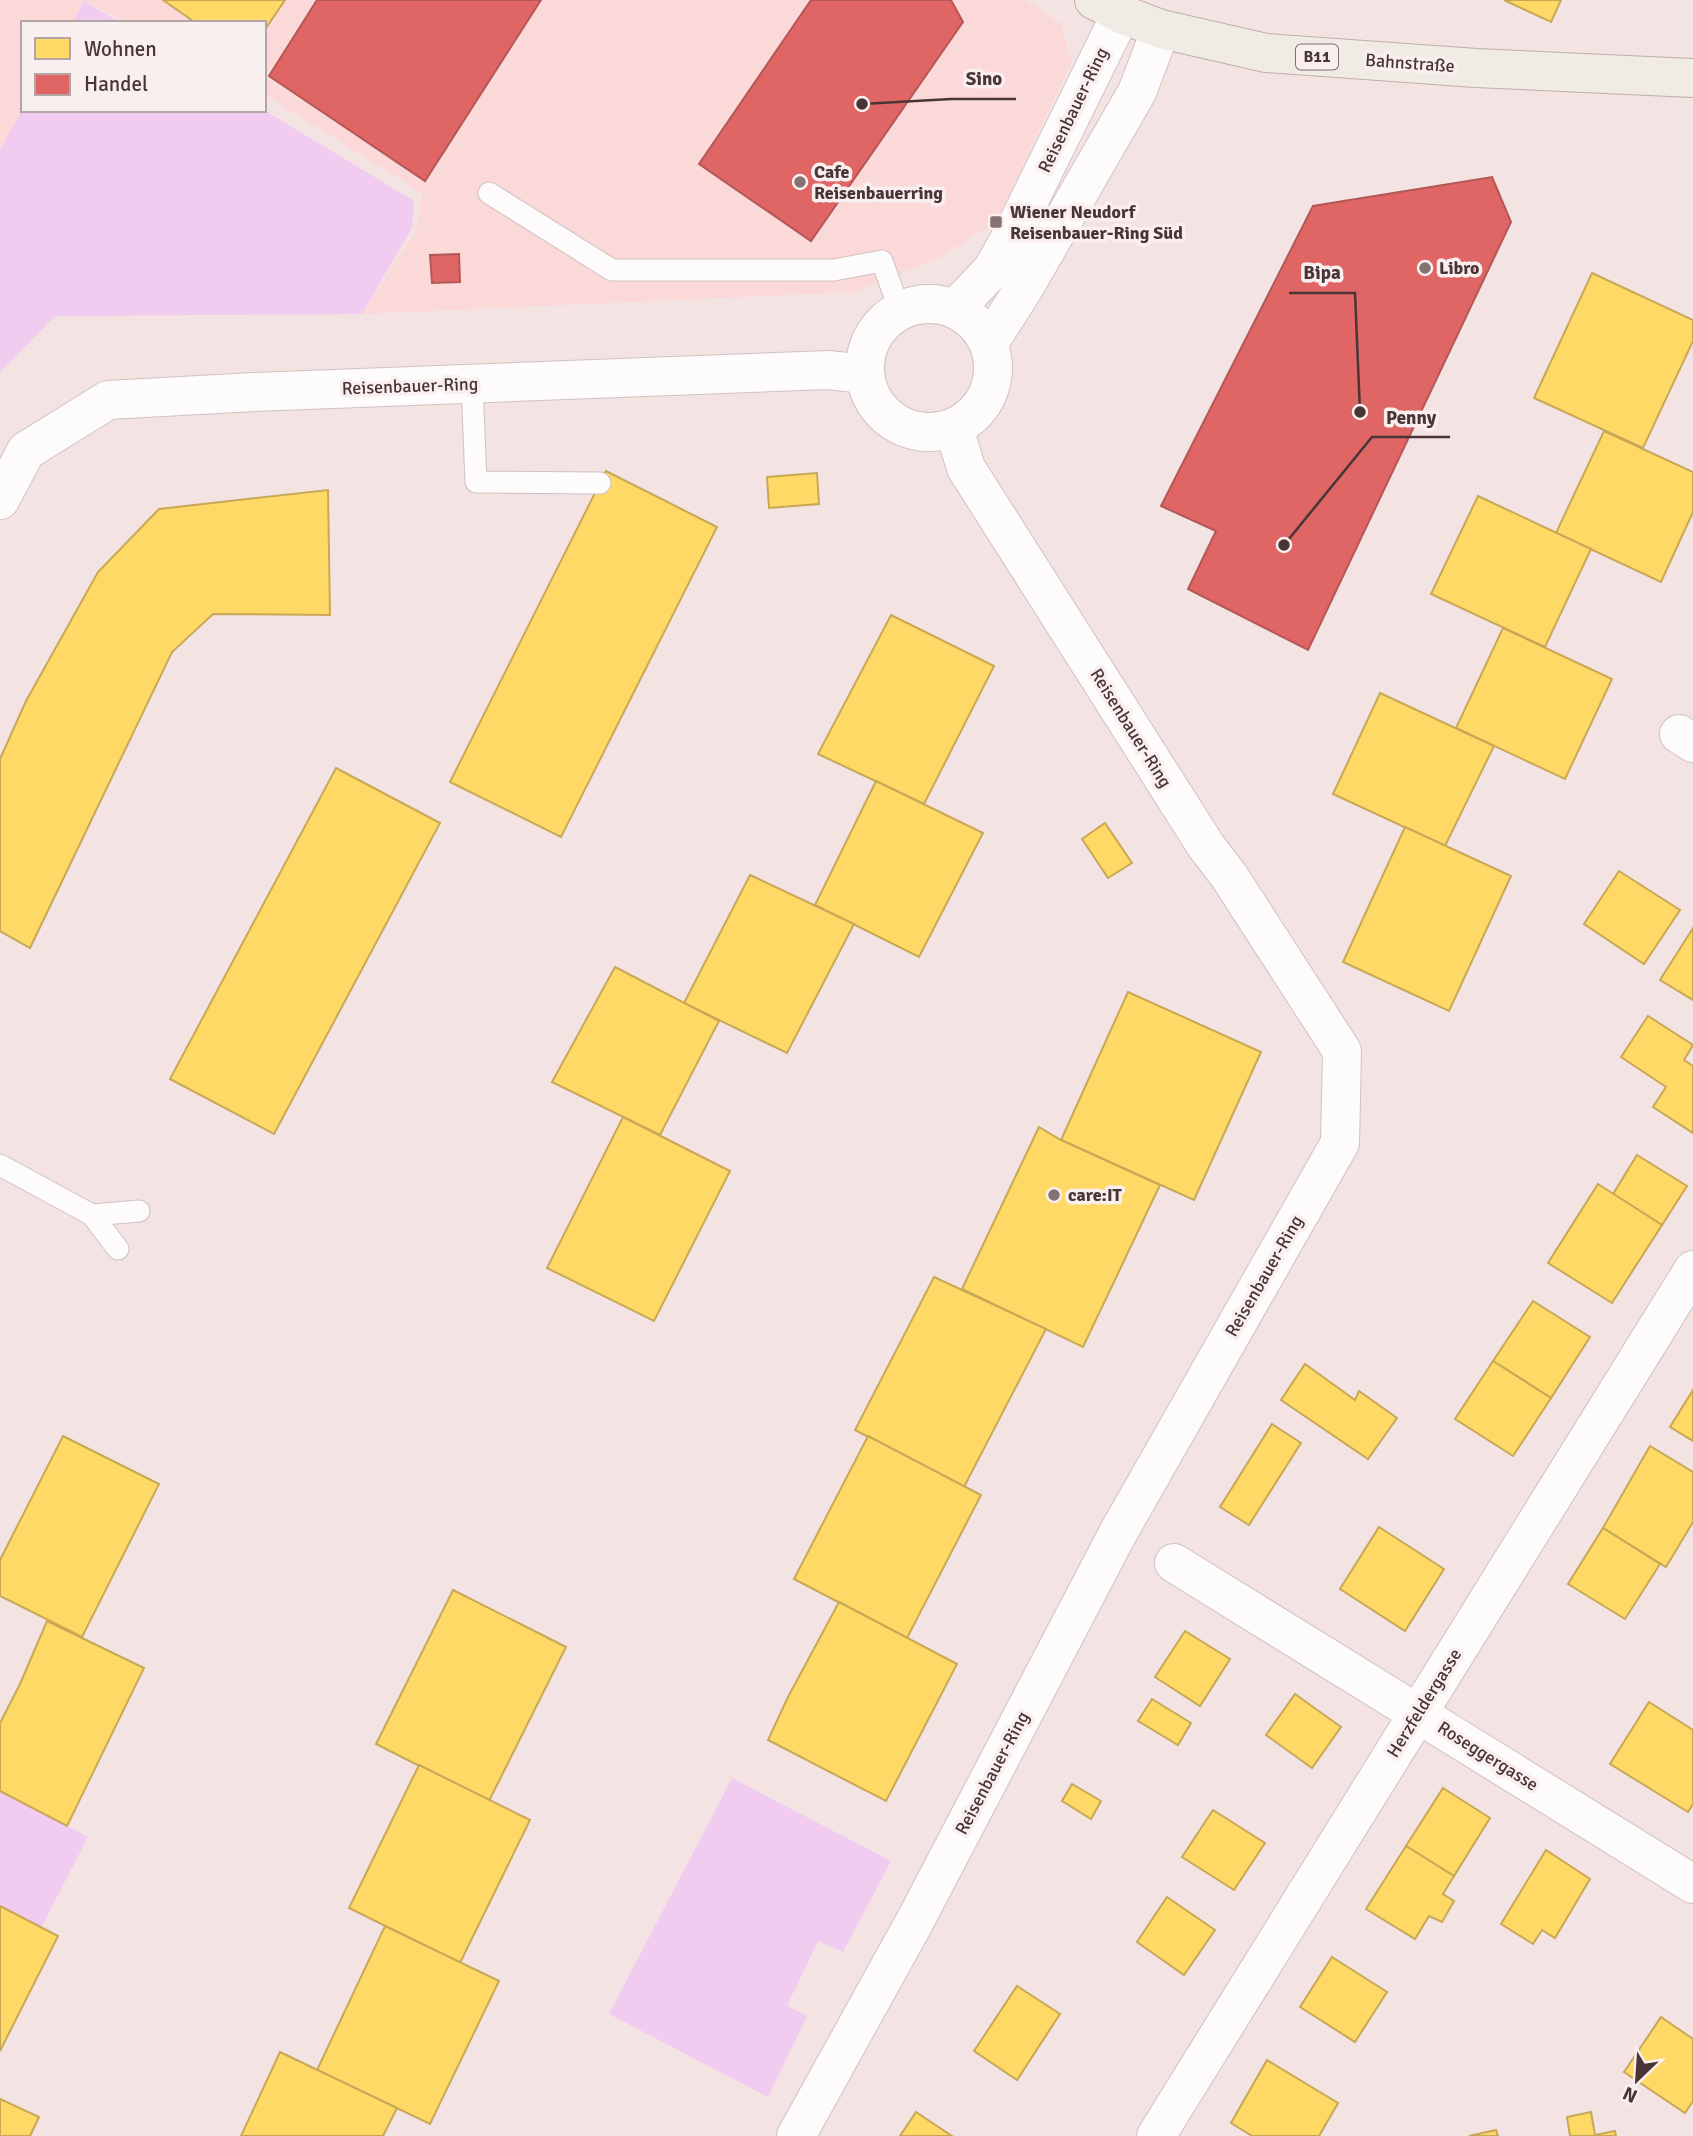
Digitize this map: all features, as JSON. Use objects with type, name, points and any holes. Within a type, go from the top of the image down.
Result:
[{"type":"main road","name":"Bahnstraße","points":[[1108,7],[1161,29],[1266,53],[1476,68],[1693,78]]},
{"type":"street","name":"Reisenbauer-Ring","points":[[955,309],[998,261],[1108,7]]},
{"type":"street","points":[[989,343],[1024,288],[1136,92],[1161,29]]},
{"type":"street","points":[[927,304],[955,309],[975,323],[989,343],[994,366],[991,388],[977,412],[954,428],[931,433],[907,429],[886,417],[872,397],[864,374],[867,349],[880,327],[900,311],[927,304]]},
{"type":"street","name":"Reisenbauer-Ring","points":[[0,500],[26,451],[108,400],[828,370],[864,374]]},
{"type":"street","name":"Reisenbauer-Ring","points":[[796,2136],[915,1920],[1118,1533],[1340,1143],[1342,1051],[1229,876],[1206,846],[965,468],[954,428]]},
{"type":"street","name":"Herzfeldergasse","points":[[1156,2136],[1693,1270]]},
{"type":"street","name":"Roseggergasse","points":[[1174,1563],[1419,1712],[1693,1884]]},
{"type":"lane","points":[[489,193],[612,270],[834,270],[882,261],[900,311]]},
{"type":"lane","points":[[472,384],[476,482],[600,483]]},
{"type":"lane","points":[[0,1165],[92,1216],[118,1249]]},
{"type":"lane","points":[[92,1216],[139,1211]]},
{"type":"shaded area","points":[[0,0],[1026,0],[1060,23],[1072,62],[996,222],[935,260],[854,292],[362,314],[417,229],[422,193],[266,95],[266,21],[123,21],[85,1],[73,21],[21,21],[21,112],[0,149]]},
{"type":"shaded area","points":[[84,1],[118,21],[73,21]]},
{"type":"shaded area","points":[[266,111],[414,201],[412,228],[362,314],[55,316],[0,372],[0,149],[21,112]]},
{"type":"shaded area","points":[[732,1778],[891,1861],[843,1952],[818,1941],[787,2006],[807,2016],[768,2097],[609,2014]]},
{"type":"shaded area","points":[[0,1791],[88,1837],[41,1928],[0,1906]]},
{"type":"building: Wohnen","points":[[163,0],[285,0],[266,28],[266,21],[193,21]]},
{"type":"building: Wohnen","points":[[1504,0],[1561,0],[1551,22]]},
{"type":"building: Wohnen","points":[[1592,273],[1693,320],[1693,341],[1643,448],[1534,398]]},
{"type":"building: Wohnen","points":[[1604,431],[1693,472],[1693,512],[1661,582],[1556,533]]},
{"type":"building: Wohnen","points":[[606,471],[717,527],[561,837],[450,782]]},
{"type":"building: Wohnen","points":[[817,473],[819,504],[769,508],[767,477]]},
{"type":"building: Wohnen","points":[[328,490],[330,615],[213,614],[172,652],[30,948],[0,931],[0,759],[26,701],[98,572],[159,509]]},
{"type":"building: Wohnen","points":[[1478,496],[1591,549],[1545,647],[1431,594]]},
{"type":"building: Wohnen","points":[[891,615],[994,666],[924,804],[818,754]]},
{"type":"building: Wohnen","points":[[1503,628],[1612,679],[1565,779],[1456,728]]},
{"type":"building: Wohnen","points":[[1380,693],[1494,746],[1445,846],[1333,794]]},
{"type":"building: Wohnen","points":[[336,768],[440,823],[274,1134],[170,1079]]},
{"type":"building: Wohnen","points":[[876,781],[983,833],[919,957],[815,905]]},
{"type":"building: Wohnen","points":[[1105,823],[1132,863],[1108,878],[1082,839]]},
{"type":"building: Wohnen","points":[[1405,827],[1511,876],[1449,1011],[1343,962]]},
{"type":"building: Wohnen","points":[[1619,871],[1680,910],[1644,964],[1584,924]]},
{"type":"building: Wohnen","points":[[750,875],[854,924],[787,1053],[684,1003]]},
{"type":"building: Wohnen","points":[[1693,928],[1693,1000],[1660,980]]},
{"type":"building: Wohnen","points":[[615,967],[719,1021],[660,1135],[552,1082]]},
{"type":"building: Wohnen","points":[[1128,992],[1261,1052],[1194,1200],[1061,1140]]},
{"type":"building: Wohnen","points":[[1648,1016],[1693,1045],[1684,1060],[1693,1066],[1693,1133],[1653,1107],[1666,1087],[1621,1057]]},
{"type":"building: Wohnen","points":[[623,1117],[730,1171],[654,1321],[547,1268]]},
{"type":"building: Wohnen","points":[[1039,1127],[1061,1140],[1160,1185],[1083,1347],[962,1289]]},
{"type":"building: Wohnen","points":[[1637,1155],[1687,1186],[1662,1225],[1613,1194]]},
{"type":"building: Wohnen","points":[[1598,1184],[1662,1225],[1612,1303],[1548,1263]]},
{"type":"building: Wohnen","points":[[934,1277],[1046,1329],[964,1487],[855,1430]]},
{"type":"building: Wohnen","points":[[1533,1301],[1590,1337],[1551,1398],[1493,1361]]},
{"type":"building: Wohnen","points":[[1493,1361],[1551,1398],[1513,1456],[1455,1419]]},
{"type":"building: Wohnen","points":[[1305,1364],[1355,1400],[1359,1391],[1397,1418],[1368,1459],[1281,1400]]},
{"type":"building: Wohnen","points":[[1693,1390],[1693,1441],[1670,1427]]},
{"type":"building: Wohnen","points":[[1272,1424],[1301,1443],[1249,1525],[1220,1507]]},
{"type":"building: Wohnen","points":[[63,1436],[159,1484],[82,1637],[0,1596],[0,1560]]},
{"type":"building: Wohnen","points":[[868,1436],[981,1495],[907,1638],[794,1579]]},
{"type":"building: Wohnen","points":[[1650,1446],[1693,1472],[1693,1522],[1666,1567],[1603,1528]]},
{"type":"building: Wohnen","points":[[1379,1527],[1444,1569],[1405,1631],[1340,1589]]},
{"type":"building: Wohnen","points":[[1603,1528],[1660,1564],[1625,1619],[1568,1584]]},
{"type":"building: Wohnen","points":[[453,1590],[566,1647],[489,1801],[376,1744]]},
{"type":"building: Wohnen","points":[[839,1602],[957,1664],[886,1801],[768,1740]]},
{"type":"building: Wohnen","points":[[47,1621],[144,1668],[67,1826],[0,1791],[0,1723]]},
{"type":"building: Wohnen","points":[[1185,1631],[1230,1659],[1200,1706],[1155,1677]]},
{"type":"building: Wohnen","points":[[1295,1694],[1341,1727],[1312,1768],[1266,1735]]},
{"type":"building: Wohnen","points":[[1152,1699],[1191,1723],[1178,1745],[1138,1721]]},
{"type":"building: Wohnen","points":[[1649,1702],[1693,1730],[1693,1804],[1688,1812],[1610,1764]]},
{"type":"building: Wohnen","points":[[419,1765],[530,1820],[460,1963],[349,1908]]},
{"type":"building: Wohnen","points":[[1072,1784],[1101,1801],[1091,1819],[1062,1801]]},
{"type":"building: Wohnen","points":[[1443,1788],[1490,1818],[1454,1876],[1406,1846]]},
{"type":"building: Wohnen","points":[[1213,1810],[1265,1843],[1234,1890],[1182,1857]]},
{"type":"building: Wohnen","points":[[1406,1846],[1454,1876],[1443,1894],[1454,1901],[1442,1922],[1429,1916],[1415,1939],[1366,1909]]},
{"type":"building: Wohnen","points":[[1546,1850],[1590,1879],[1555,1938],[1542,1930],[1533,1944],[1501,1924]]},
{"type":"building: Wohnen","points":[[1167,1897],[1215,1930],[1184,1975],[1137,1942]]},
{"type":"building: Wohnen","points":[[0,1906],[58,1936],[0,2051]]},
{"type":"building: Wohnen","points":[[385,1926],[499,1981],[430,2124],[317,2070]]},
{"type":"building: Wohnen","points":[[1332,1957],[1387,1992],[1355,2042],[1300,2007]]},
{"type":"building: Wohnen","points":[[1017,1986],[1060,2014],[1017,2080],[974,2051]]},
{"type":"building: Wohnen","points":[[1661,2017],[1693,2039],[1693,2101],[1685,2113],[1624,2072]]},
{"type":"building: Wohnen","points":[[280,2052],[397,2108],[383,2136],[241,2136]]},
{"type":"building: Wohnen","points":[[1267,2060],[1338,2103],[1319,2136],[1252,2136],[1231,2123]]},
{"type":"building: Wohnen","points":[[0,2099],[39,2117],[30,2136],[0,2136]]},
{"type":"building: Wohnen","points":[[916,2112],[952,2136],[900,2136]]},
{"type":"building: Wohnen","points":[[1591,2112],[1595,2135],[1615,2131],[1616,2136],[1570,2136],[1567,2117]]},
{"type":"building: Wohnen","points":[[1496,2130],[1498,2136],[1469,2136]]},
{"type":"building: Handel","points":[[317,0],[541,0],[425,181],[269,76]]},
{"type":"building: Handel","points":[[811,0],[951,0],[963,22],[811,241],[699,164]]},
{"type":"building: Handel","points":[[1492,177],[1511,222],[1308,650],[1188,589],[1216,531],[1161,506],[1313,206]]},
{"type":"building: Handel","points":[[459,254],[460,282],[432,283],[430,255]]},
{"type":"place","name":"Sino","points":[[862,104]]},
{"type":"place","name":"Cafe Reisenbauerring","points":[[800,182]]},
{"type":"place","name":"Wiener Neudorf Reisenbauer-Ring Süd","points":[[996,222]]},
{"type":"place","name":"Libro","points":[[1425,268]]},
{"type":"place","name":"Bipa","points":[[1360,412]]},
{"type":"place","name":"Penny","points":[[1284,545]]},
{"type":"place","name":"care:IT","points":[[1054,1195]]}]
